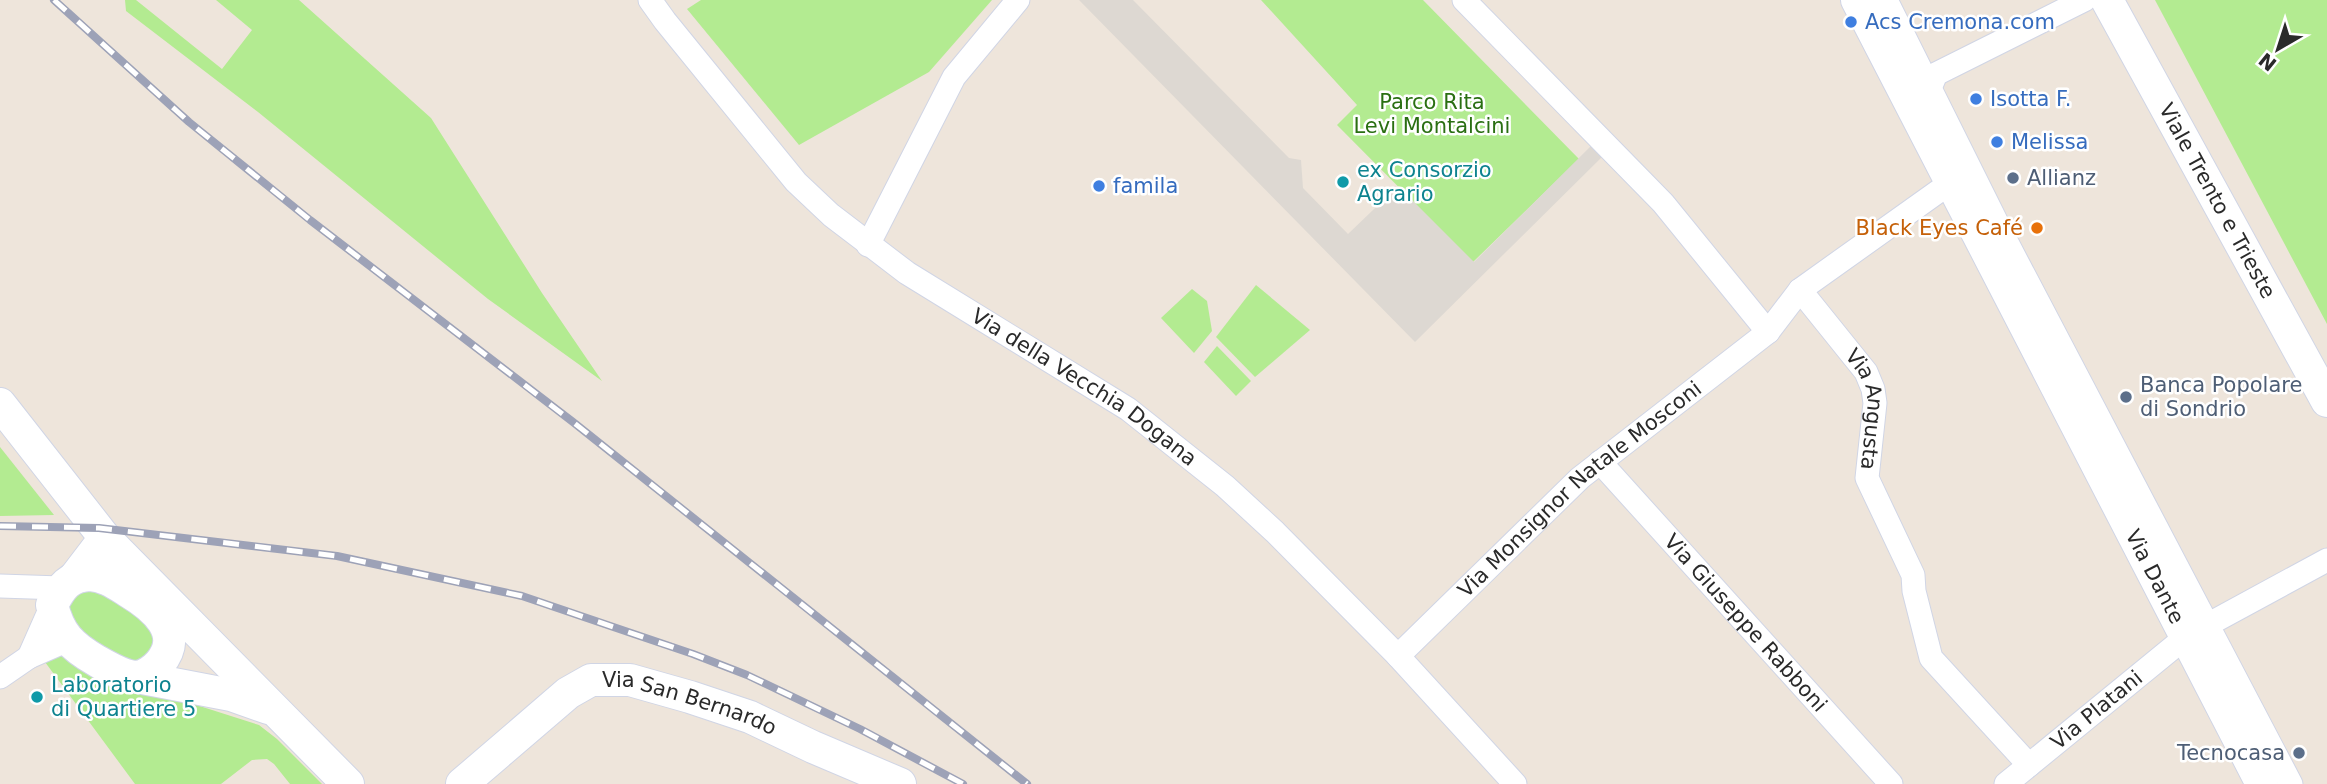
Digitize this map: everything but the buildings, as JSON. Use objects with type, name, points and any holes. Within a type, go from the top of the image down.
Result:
[{"type":"street","name":"Via della Vecchia Dogana","points":[[650,0],[796,182],[831,215],[907,273],[1116,401],[1173,442],[1258,515],[1398,656],[1515,784]]},
{"type":"street","points":[[868,245],[954,76],[1018,0]]},
{"type":"street","points":[[1464,0],[1663,203],[1768,332]]},
{"type":"street","name":"Via Dante","points":[[1857,0],[2048,371],[2291,784]]},
{"type":"street","points":[[1914,57],[1931,62],[2054,0]]},
{"type":"street","points":[[1930,88],[1936,74],[2084,0]]},
{"type":"street","name":"Viale Trento e Trieste","points":[[2107,0],[2327,401]]},
{"type":"street","name":"Via Dante","points":[[1884,2],[2083,387],[2198,630],[2262,784]]},
{"type":"street","points":[[1800,290],[1950,183]]},
{"type":"street","points":[[2000,279],[2004,237]]},
{"type":"street","name":"Via Monsignor Natale Mosconi","points":[[1398,656],[1580,478],[1768,332],[1800,290]]},
{"type":"street","name":"Via Angusta","points":[[1800,290],[1866,372],[1873,389],[1875,403],[1867,478],[1913,575],[1914,591],[1931,657],[2029,765]]},
{"type":"street","points":[[2048,371],[2083,387]]},
{"type":"street","points":[[0,404],[105,538],[348,784]]},
{"type":"street","name":"Via Giuseppe Rabboni","points":[[1600,462],[1891,784]]},
{"type":"street","points":[[29,657],[63,589],[105,538]]},
{"type":"street","name":"Via Platani","points":[[2006,784],[2198,630],[2327,560]]},
{"type":"street","points":[[0,586],[63,589],[102,576],[139,598],[272,709]]},
{"type":"street","points":[[63,589],[57,625],[68,640],[117,671],[231,695],[272,709]]},
{"type":"street","points":[[138,677],[153,670],[166,654],[169,636],[161,616]]},
{"type":"street","points":[[0,677],[29,657],[68,640]]},
{"type":"street","name":"Via San Bernardo","points":[[462,784],[568,693],[591,680],[630,680],[690,696],[750,717],[900,784]]},
{"type":"green space","points":[[125,0],[136,0],[222,69],[252,30],[216,0],[299,0],[431,118],[542,293],[602,381],[488,299],[258,112],[126,11]]},
{"type":"green space","points":[[701,0],[992,0],[929,72],[799,145],[687,9]]},
{"type":"green space","name":"Parco Rita Levi Montalcini","points":[[1261,0],[1423,0],[1579,159],[1473,262],[1337,125],[1357,105]]},
{"type":"green space","points":[[2155,0],[2327,0],[2327,324]]},
{"type":"green space","points":[[1256,285],[1310,330],[1255,377],[1216,337]]},
{"type":"green space","points":[[1192,289],[1207,301],[1212,331],[1194,353],[1161,318]]},
{"type":"green space","points":[[1217,346],[1251,381],[1236,396],[1204,362]]},
{"type":"green space","points":[[0,447],[54,515],[0,516]]},
{"type":"green space","points":[[79,586],[133,605],[159,637],[147,662],[121,662],[66,621],[68,594]]},
{"type":"green space","points":[[61,656],[72,657],[140,687],[259,725],[322,784],[290,784],[267,759],[252,760],[221,784],[135,784],[45,662]]},
{"type":"shaded area","points":[[1079,0],[1133,0],[1289,158],[1301,160],[1303,188],[1348,234],[1398,186],[1474,262],[1592,145],[1603,156],[1415,342]]},
{"type":"railway","points":[[54,0],[189,122],[310,220],[573,422],[1027,784]]},
{"type":"railway","points":[[0,526],[99,528],[337,556],[522,596],[747,675],[860,729],[963,784]]},
{"type":"place","name":"Acs Cremona.com","points":[[1851,22]]},
{"type":"place","name":"Isotta F.","points":[[1976,99]]},
{"type":"place","name":"Melissa","points":[[1997,142]]},
{"type":"place","name":"Allianz","points":[[2013,178]]},
{"type":"place","name":"ex Consorzio Agrario","points":[[1343,182]]},
{"type":"place","name":"famila","points":[[1099,186]]},
{"type":"place","name":"Black Eyes Café","points":[[2037,228]]},
{"type":"place","name":"Banca Popolare di Sondrio","points":[[2126,397]]},
{"type":"place","name":"Laboratorio di Quartiere 5","points":[[37,697]]},
{"type":"place","name":"Tecnocasa","points":[[2299,753]]}]
